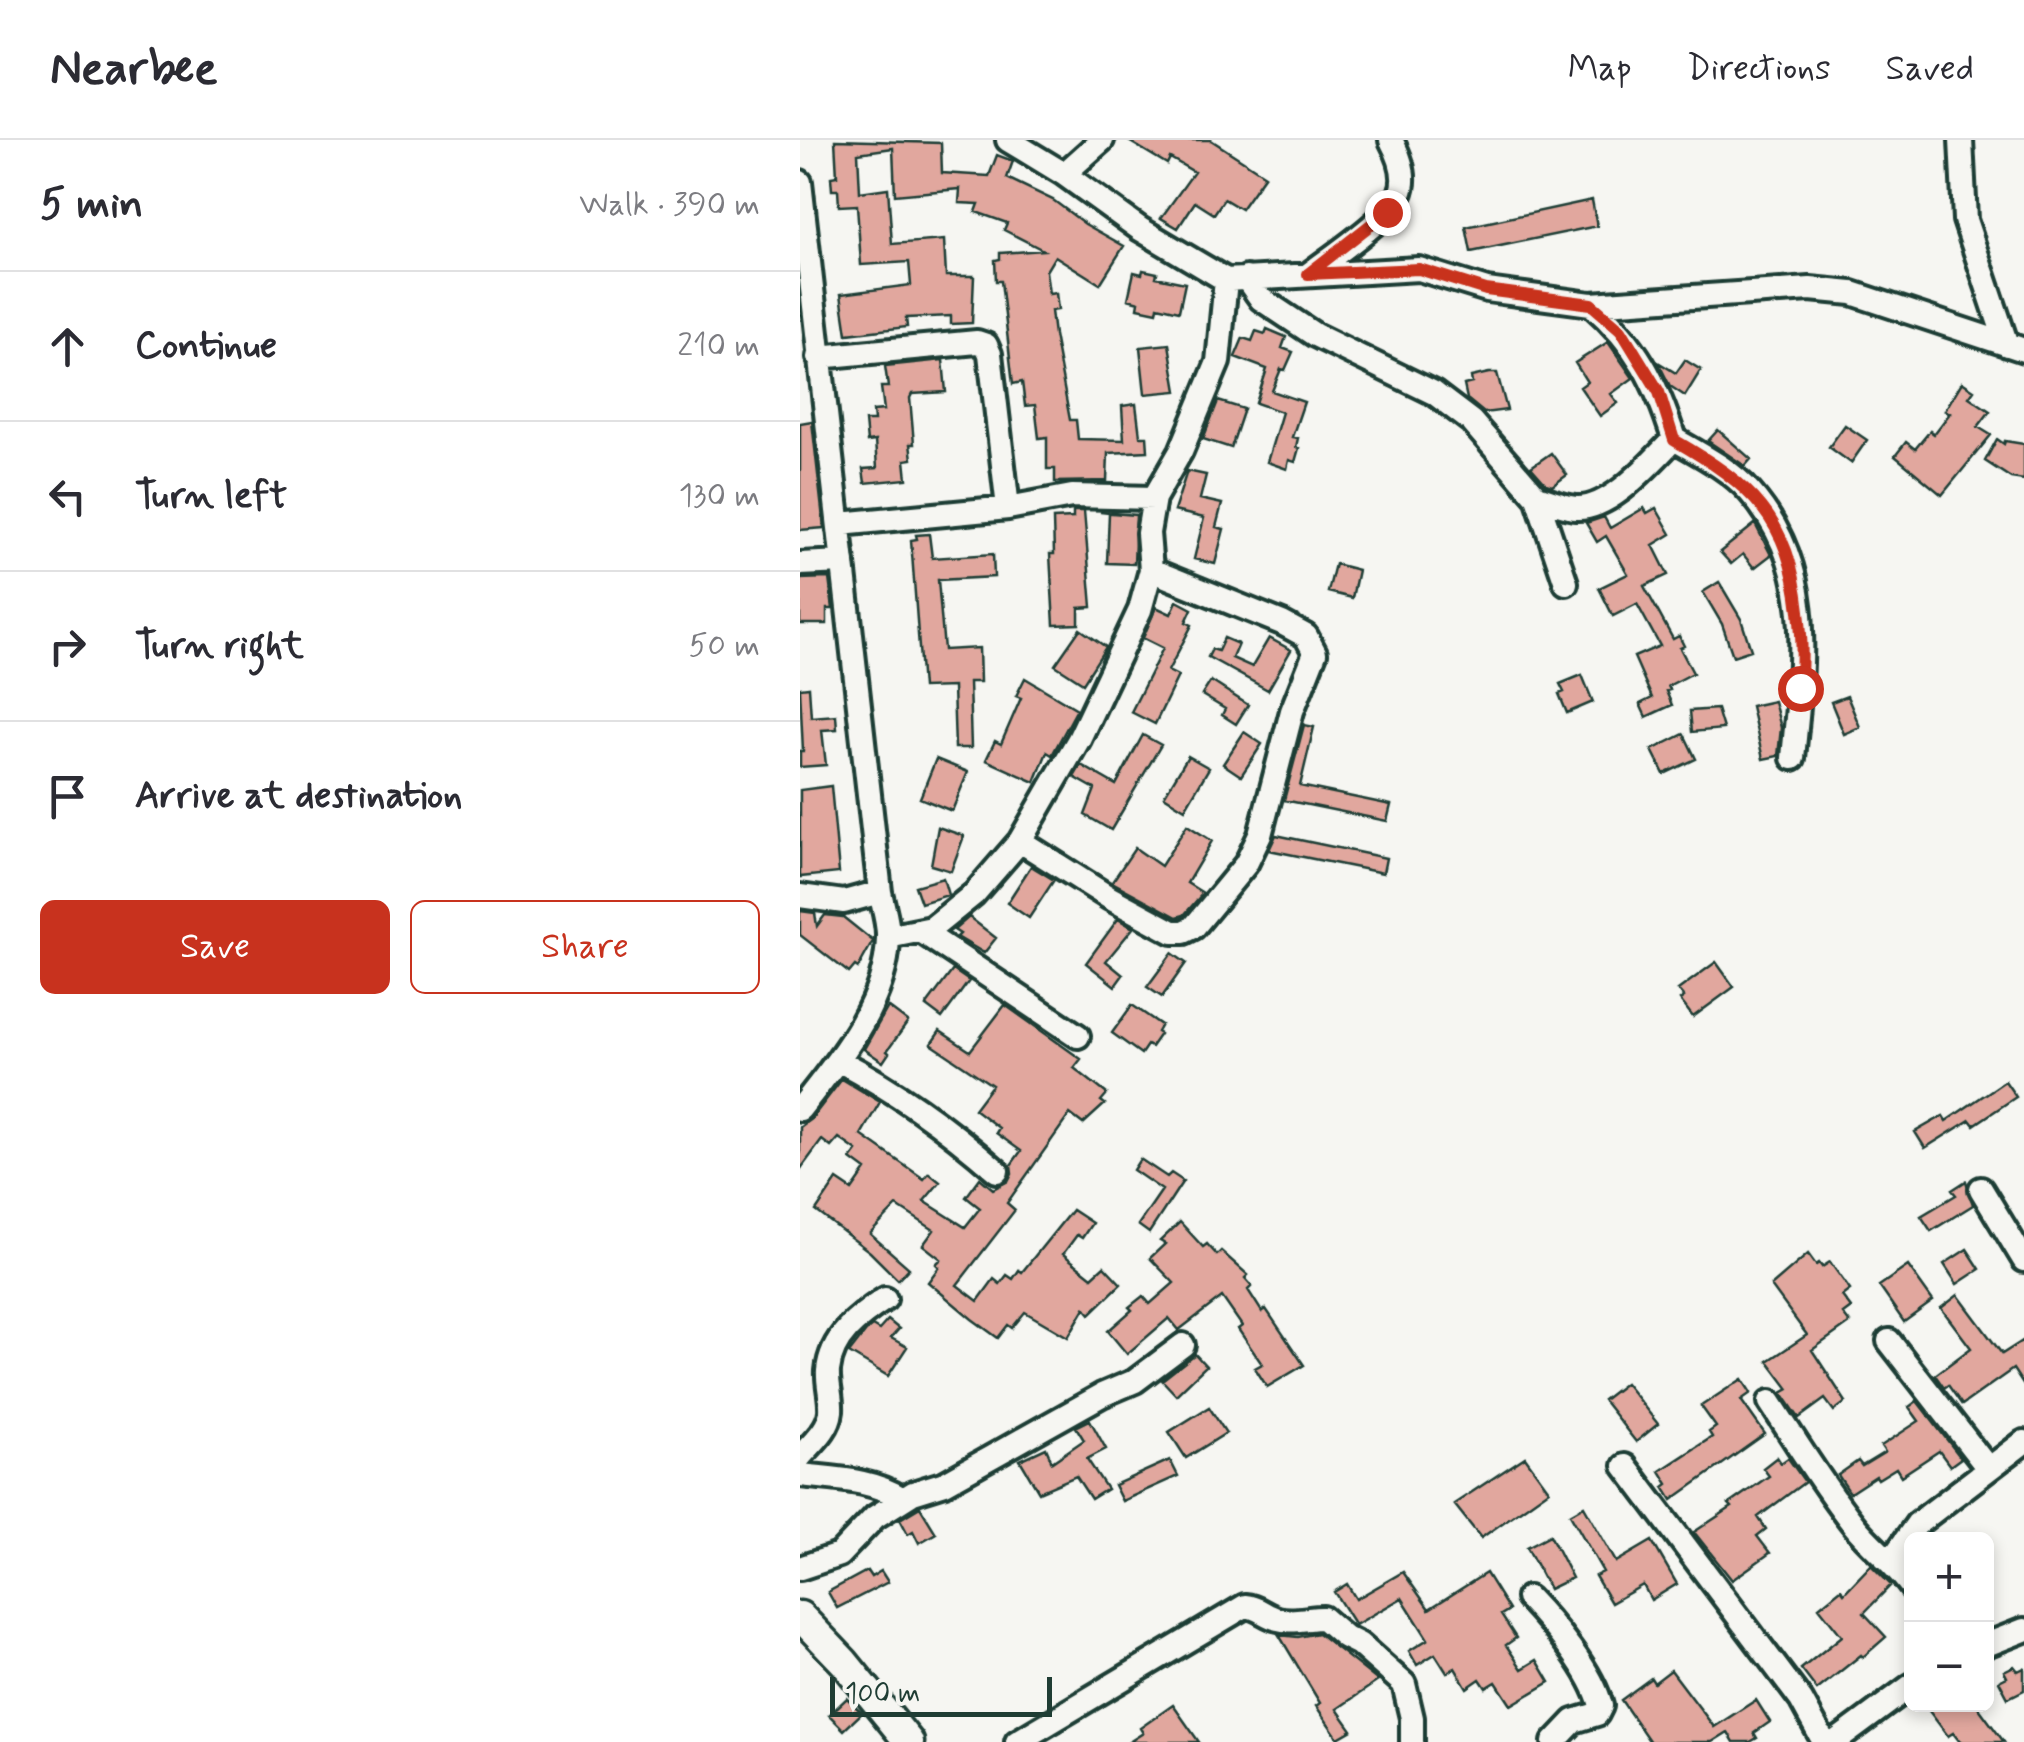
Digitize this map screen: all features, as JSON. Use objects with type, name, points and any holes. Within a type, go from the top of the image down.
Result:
[{"type":"main road","points":[[800,1616],[844,1662],[908,1742]]},
{"type":"street","points":[[1008,140],[1208,272],[1236,279],[1419,269],[1486,290],[1591,304],[1684,300],[1765,290],[1824,290],[1852,293],[2016,348]]},
{"type":"street","points":[[1064,174],[1102,140]]},
{"type":"street","points":[[1308,274],[1387,212],[1402,192],[1403,167],[1390,140]]},
{"type":"street","points":[[1961,140],[1965,220],[2016,348]]},
{"type":"street","points":[[800,182],[888,937],[874,1000],[838,1060],[800,1109]]},
{"type":"street","points":[[1236,279],[1315,335],[1453,404],[1537,498],[1566,584]]},
{"type":"street","points":[[888,937],[932,928],[974,894],[1020,841],[1079,740],[1140,610],[1150,570],[1148,532],[1154,498],[1181,451],[1218,362],[1236,279]]},
{"type":"street","points":[[1591,304],[1621,330],[1659,392],[1674,440],[1708,459],[1748,490],[1778,530],[1792,562],[1804,655],[1794,758]]},
{"type":"street","points":[[818,357],[976,342],[986,345],[1008,508]]},
{"type":"street","points":[[1537,498],[1574,508],[1593,506],[1626,486],[1674,440]]},
{"type":"street","points":[[840,524],[1008,508],[1072,496],[1154,498]]},
{"type":"street","points":[[800,564],[842,562]]},
{"type":"street","points":[[1020,841],[1110,898],[1173,932],[1184,932],[1194,928],[1246,864],[1260,835],[1292,711],[1314,653],[1306,636],[1282,623],[1150,570]]},
{"type":"street","points":[[800,896],[844,902],[880,892]]},
{"type":"street","points":[[921,931],[1078,1036]]},
{"type":"street","points":[[838,1060],[905,1097],[948,1128],[996,1171]]},
{"type":"street","points":[[1981,1190],[2024,1260]]},
{"type":"street","points":[[800,1456],[824,1430],[831,1413],[827,1375],[840,1338],[859,1316],[885,1299]]},
{"type":"street","points":[[1889,1341],[1988,1468]]},
{"type":"street","points":[[800,1568],[838,1556],[875,1518],[913,1492],[945,1483],[1102,1395],[1135,1381],[1183,1345]]},
{"type":"street","points":[[1770,1402],[1832,1498],[1869,1544],[1904,1579]]},
{"type":"street","points":[[1890,1562],[1917,1524],[2024,1442]]},
{"type":"street","points":[[1625,1466],[1800,1700],[1824,1742]]},
{"type":"street","points":[[800,1475],[868,1484],[888,1489],[903,1500]]},
{"type":"street","points":[[1528,1598],[1560,1637],[1601,1706],[1597,1714],[1574,1722],[1554,1742]]},
{"type":"street","points":[[1016,1742],[1245,1606],[1285,1621],[1323,1618],[1344,1637],[1359,1644],[1404,1684],[1412,1718],[1412,1742]]},
{"type":"street","points":[[1994,1643],[2020,1637]]},
{"type":"street","points":[[1835,1742],[1904,1691]]},
{"type":"building","points":[[835,140],[941,143],[942,173],[989,176],[997,155],[1013,161],[1007,178],[1053,200],[1124,246],[1100,284],[1055,256],[1046,271],[1049,294],[1056,293],[1058,310],[1051,311],[1054,335],[1070,420],[1076,420],[1078,439],[1124,440],[1122,406],[1136,404],[1140,436],[1147,436],[1148,451],[1108,453],[1107,481],[1055,482],[1055,469],[1047,469],[1047,437],[1039,438],[1035,405],[1025,406],[1022,382],[1013,384],[1001,281],[996,281],[995,260],[1000,259],[1000,253],[1043,250],[1004,230],[1007,223],[976,212],[979,204],[959,203],[960,189],[895,195],[893,148],[858,153],[860,192],[888,188],[892,244],[944,240],[946,276],[974,276],[972,323],[951,324],[951,316],[906,318],[907,327],[847,334],[841,294],[911,285],[909,262],[861,265],[857,205],[839,206],[838,190],[832,190],[831,177],[837,176]]},
{"type":"building","points":[[1127,140],[1211,140],[1265,175],[1241,209],[1224,199],[1214,214],[1195,202],[1178,228],[1161,218],[1194,172],[1170,158],[1167,164]]},
{"type":"building","points":[[1592,200],[1597,226],[1471,252],[1466,227]]},
{"type":"building","points":[[1143,270],[1185,283],[1179,311],[1158,306],[1157,312],[1138,308],[1139,302],[1128,299],[1134,272],[1142,274]]},
{"type":"building","points":[[1267,329],[1286,337],[1282,348],[1293,352],[1272,391],[1304,402],[1292,437],[1298,438],[1299,448],[1295,462],[1289,460],[1287,469],[1267,462],[1282,412],[1256,403],[1267,369],[1235,357],[1243,338],[1252,341],[1256,331],[1265,334]]},
{"type":"building","points":[[1608,342],[1633,378],[1611,394],[1618,403],[1600,416],[1580,387],[1587,382],[1575,363]]},
{"type":"building","points":[[1169,344],[1177,391],[1145,394],[1140,347]]},
{"type":"building","points":[[943,360],[946,392],[912,394],[910,398],[914,444],[910,444],[912,459],[905,460],[907,479],[865,483],[863,469],[877,468],[875,441],[867,442],[865,421],[874,421],[873,411],[884,410],[881,387],[888,387],[885,366]]},
{"type":"building","points":[[1685,360],[1701,370],[1685,396],[1670,386],[1658,362],[1676,373]]},
{"type":"building","points":[[1497,373],[1507,410],[1484,413],[1467,399],[1464,385],[1472,383],[1471,377]]},
{"type":"building","points":[[1962,382],[1974,390],[1969,397],[1990,411],[1978,427],[1991,435],[1942,495],[1895,456],[1906,442],[1915,449],[1930,431],[1934,434],[1950,413],[1945,410]]},
{"type":"building","points":[[1218,401],[1244,409],[1231,448],[1203,439]]},
{"type":"building","points":[[812,421],[824,528],[800,530],[800,423]]},
{"type":"building","points":[[1845,425],[1867,440],[1851,463],[1829,447]]},
{"type":"building","points":[[1718,430],[1751,459],[1745,466],[1708,441]]},
{"type":"building","points":[[1997,439],[2004,444],[2024,444],[2024,480],[2011,478],[1985,461]]},
{"type":"building","points":[[1551,453],[1567,475],[1552,486],[1531,467]]},
{"type":"building","points":[[1187,471],[1206,475],[1200,499],[1222,504],[1216,527],[1224,529],[1215,564],[1194,559],[1204,518],[1174,511]]},
{"type":"building","points":[[1644,508],[1647,513],[1656,508],[1671,534],[1653,545],[1668,575],[1644,586],[1673,639],[1679,636],[1684,646],[1680,648],[1693,673],[1668,686],[1672,705],[1646,717],[1640,704],[1652,698],[1634,657],[1660,646],[1637,604],[1613,616],[1599,588],[1628,574],[1606,536],[1597,542],[1586,523],[1604,517],[1610,528]]},
{"type":"building","points":[[1073,511],[1084,511],[1092,607],[1079,608],[1079,624],[1054,625],[1050,554],[1054,554],[1053,519],[1073,518]]},
{"type":"building","points":[[1100,512],[1136,515],[1134,564],[1107,563],[1109,513]]},
{"type":"building","points":[[1755,524],[1771,555],[1754,568],[1743,554],[1731,564],[1720,552]]},
{"type":"building","points":[[929,534],[932,558],[993,554],[994,577],[938,580],[944,650],[979,648],[980,682],[969,682],[971,748],[955,748],[953,687],[922,688],[911,540],[917,539],[916,535]]},
{"type":"building","points":[[1335,564],[1358,570],[1352,598],[1328,592]]},
{"type":"building","points":[[829,578],[833,609],[827,609],[827,624],[800,624],[800,579]]},
{"type":"building","points":[[1719,582],[1741,619],[1751,650],[1733,656],[1722,624],[1703,592]]},
{"type":"building","points":[[1177,601],[1192,609],[1186,622],[1192,625],[1168,671],[1178,676],[1155,724],[1131,712],[1163,648],[1143,638],[1156,607],[1171,614]]},
{"type":"building","points":[[1080,629],[1106,647],[1083,683],[1055,665]]},
{"type":"building","points":[[1224,638],[1238,644],[1232,658],[1252,667],[1269,638],[1291,650],[1268,690],[1208,657],[1212,649],[1218,651]]},
{"type":"building","points":[[1582,675],[1593,702],[1567,713],[1559,694],[1564,692],[1560,684]]},
{"type":"building","points":[[1025,678],[1077,709],[1052,755],[1047,752],[1035,782],[986,760],[995,741],[1001,744],[1021,698],[1016,696]]},
{"type":"building","points":[[1211,681],[1248,705],[1236,724],[1222,715],[1225,709],[1202,695]]},
{"type":"building","points":[[809,687],[811,717],[836,715],[837,729],[822,730],[826,765],[800,767],[800,688]]},
{"type":"building","points":[[1847,696],[1860,727],[1844,734],[1831,702]]},
{"type":"building","points":[[1774,701],[1781,728],[1778,756],[1763,759],[1751,706]]},
{"type":"building","points":[[1717,709],[1723,729],[1692,732],[1690,711]]},
{"type":"building","points":[[1304,725],[1314,727],[1300,786],[1391,805],[1387,821],[1284,800]]},
{"type":"building","points":[[1244,732],[1262,744],[1241,776],[1223,764]]},
{"type":"building","points":[[1684,734],[1696,759],[1664,774],[1652,750]]},
{"type":"building","points":[[1143,735],[1161,745],[1111,830],[1085,815],[1095,789],[1074,777],[1081,765],[1116,785]]},
{"type":"building","points":[[1188,756],[1209,768],[1185,809],[1164,796]]},
{"type":"building","points":[[936,759],[968,772],[952,811],[920,798]]},
{"type":"building","points":[[831,786],[839,873],[800,877],[800,790]]},
{"type":"building","points":[[1187,825],[1212,841],[1187,883],[1203,893],[1184,915],[1177,917],[1112,882],[1135,848],[1161,866]]},
{"type":"building","points":[[938,827],[964,836],[951,871],[931,865]]},
{"type":"building","points":[[1276,835],[1386,858],[1383,873],[1269,850]]},
{"type":"building","points":[[1031,866],[1054,880],[1029,918],[1007,903]]},
{"type":"building","points":[[943,878],[948,895],[921,903],[915,886]]},
{"type":"building","points":[[800,911],[815,913],[817,926],[825,915],[843,917],[873,941],[858,968],[855,966],[849,973],[800,935]]},
{"type":"building","points":[[969,917],[996,938],[984,953],[957,937],[960,934],[954,930]]},
{"type":"building","points":[[1118,919],[1133,928],[1106,961],[1123,975],[1115,986],[1086,963]]},
{"type":"building","points":[[1172,953],[1186,963],[1162,997],[1147,987]]},
{"type":"building","points":[[1716,962],[1734,987],[1693,1017],[1680,1000],[1684,997],[1678,990]]},
{"type":"building","points":[[953,970],[969,981],[942,1018],[926,1006]]},
{"type":"building","points":[[1005,1005],[1081,1059],[1074,1068],[1107,1094],[1101,1101],[1105,1104],[1083,1124],[1070,1114],[1007,1203],[1015,1210],[957,1285],[978,1301],[994,1279],[1000,1284],[1007,1275],[1013,1279],[1072,1210],[1092,1223],[1063,1254],[1092,1277],[1104,1266],[1121,1284],[1090,1314],[1085,1308],[1068,1337],[1025,1312],[998,1338],[972,1319],[928,1282],[941,1259],[923,1245],[934,1230],[897,1206],[870,1234],[909,1268],[898,1280],[870,1252],[816,1211],[837,1180],[852,1190],[866,1170],[851,1159],[857,1151],[839,1138],[831,1147],[822,1140],[800,1170],[800,1127],[812,1118],[842,1079],[880,1102],[861,1135],[924,1179],[929,1173],[940,1182],[924,1201],[965,1227],[980,1208],[966,1197],[980,1178],[993,1189],[1008,1181],[1011,1165],[1021,1151],[996,1133],[999,1128],[974,1109],[992,1085],[931,1044],[940,1031],[970,1051]]},
{"type":"building","points":[[1132,1005],[1161,1025],[1157,1032],[1160,1034],[1141,1054],[1112,1033]]},
{"type":"building","points":[[888,1007],[908,1022],[883,1062],[864,1049]]},
{"type":"building","points":[[2005,1081],[2016,1097],[1974,1125],[1970,1120],[1925,1148],[1915,1132],[1943,1116],[1946,1121]]},
{"type":"building","points":[[1140,1159],[1167,1177],[1171,1173],[1183,1181],[1149,1233],[1138,1225],[1162,1190],[1133,1170]]},
{"type":"building","points":[[1966,1181],[1973,1205],[1931,1231],[1921,1216],[1956,1195],[1952,1190]]},
{"type":"building","points":[[1180,1222],[1203,1247],[1207,1244],[1217,1255],[1221,1251],[1248,1275],[1245,1278],[1252,1286],[1248,1290],[1262,1312],[1266,1309],[1304,1365],[1267,1387],[1255,1368],[1262,1364],[1222,1297],[1179,1330],[1169,1318],[1127,1354],[1108,1331],[1143,1296],[1150,1304],[1174,1283],[1150,1258],[1165,1244],[1160,1241]]},
{"type":"building","points":[[1967,1249],[1980,1269],[1957,1284],[1944,1264]]},
{"type":"building","points":[[1808,1254],[1816,1265],[1822,1267],[1830,1262],[1850,1290],[1842,1296],[1851,1308],[1843,1314],[1850,1323],[1812,1350],[1846,1402],[1834,1411],[1825,1399],[1799,1418],[1782,1393],[1789,1389],[1768,1361],[1807,1335],[1771,1286]]},
{"type":"building","points":[[1908,1266],[1933,1301],[1904,1322],[1879,1286]]},
{"type":"building","points":[[1958,1295],[2002,1354],[2024,1340],[2024,1386],[2013,1369],[1962,1405],[1948,1385],[1944,1388],[1935,1375],[1971,1348],[1941,1308]]},
{"type":"building","points":[[888,1320],[899,1329],[891,1338],[907,1347],[888,1376],[849,1353],[866,1331],[872,1326],[879,1330]]},
{"type":"building","points":[[1195,1354],[1206,1366],[1176,1395],[1162,1380]]},
{"type":"building","points":[[1742,1379],[1751,1393],[1741,1400],[1765,1434],[1672,1500],[1660,1471],[1712,1437],[1709,1432],[1716,1427],[1701,1406]]},
{"type":"building","points":[[1625,1383],[1658,1424],[1636,1442],[1603,1400]]},
{"type":"building","points":[[1917,1401],[1961,1458],[1950,1466],[1939,1451],[1901,1476],[1896,1468],[1850,1493],[1838,1475],[1858,1461],[1862,1466],[1885,1452],[1881,1446],[1919,1421],[1909,1407]]},
{"type":"building","points":[[1209,1407],[1226,1433],[1186,1458],[1169,1432]]},
{"type":"building","points":[[1090,1420],[1106,1449],[1087,1459],[1107,1489],[1091,1499],[1076,1476],[1039,1492],[1020,1460],[1046,1448],[1052,1462],[1084,1440],[1076,1427]]},
{"type":"building","points":[[1525,1457],[1549,1490],[1481,1538],[1454,1504]]},
{"type":"building","points":[[1777,1457],[1781,1463],[1788,1458],[1805,1482],[1758,1517],[1766,1529],[1757,1536],[1770,1553],[1732,1580],[1694,1532],[1769,1476],[1763,1468]]},
{"type":"building","points":[[1170,1460],[1178,1476],[1122,1501],[1114,1485]]},
{"type":"building","points":[[1584,1506],[1616,1562],[1652,1541],[1677,1584],[1651,1600],[1643,1585],[1611,1603],[1595,1576],[1603,1572],[1570,1514]]},
{"type":"building","points":[[920,1507],[936,1533],[919,1543],[913,1531],[908,1534],[900,1519]]},
{"type":"building","points":[[1550,1535],[1572,1578],[1549,1589],[1527,1547]]},
{"type":"building","points":[[1871,1565],[1891,1585],[1864,1613],[1886,1637],[1817,1690],[1801,1669],[1842,1636],[1819,1607],[1841,1589],[1844,1593]]},
{"type":"building","points":[[867,1571],[871,1577],[881,1571],[888,1582],[837,1608],[828,1592]]},
{"type":"building","points":[[1403,1572],[1429,1609],[1486,1573],[1509,1610],[1501,1615],[1516,1638],[1506,1645],[1522,1669],[1537,1660],[1550,1682],[1511,1705],[1496,1682],[1486,1688],[1480,1679],[1467,1688],[1455,1668],[1447,1673],[1435,1654],[1417,1665],[1409,1651],[1428,1639],[1402,1598],[1355,1625],[1334,1592],[1347,1584],[1356,1599]]},
{"type":"building","points":[[1318,1633],[1378,1681],[1337,1709],[1352,1730],[1338,1738],[1316,1706],[1320,1703],[1279,1635]]},
{"type":"building","points":[[2014,1666],[2018,1671],[2024,1668],[2024,1690],[2008,1698],[1999,1681],[2007,1677],[2004,1671]]},
{"type":"building","points":[[1671,1670],[1714,1727],[1756,1700],[1770,1722],[1754,1733],[1757,1738],[1750,1742],[1734,1742],[1728,1732],[1712,1742],[1650,1742],[1621,1700],[1651,1678],[1654,1683]]},
{"type":"building","points":[[847,1698],[862,1713],[844,1730],[829,1715]]},
{"type":"building","points":[[1173,1705],[1199,1742],[1129,1742],[1143,1733],[1140,1728]]},
{"type":"building","points":[[1930,1712],[1982,1712],[2004,1742],[1960,1742],[1953,1733],[1948,1736]]},
{"type":"route","points":[[1387,212],[1308,274],[1419,269],[1486,290],[1591,304],[1621,330],[1659,392],[1674,440],[1708,459],[1748,490],[1778,530],[1792,562],[1796,589],[1804,655],[1800,688]]}]
